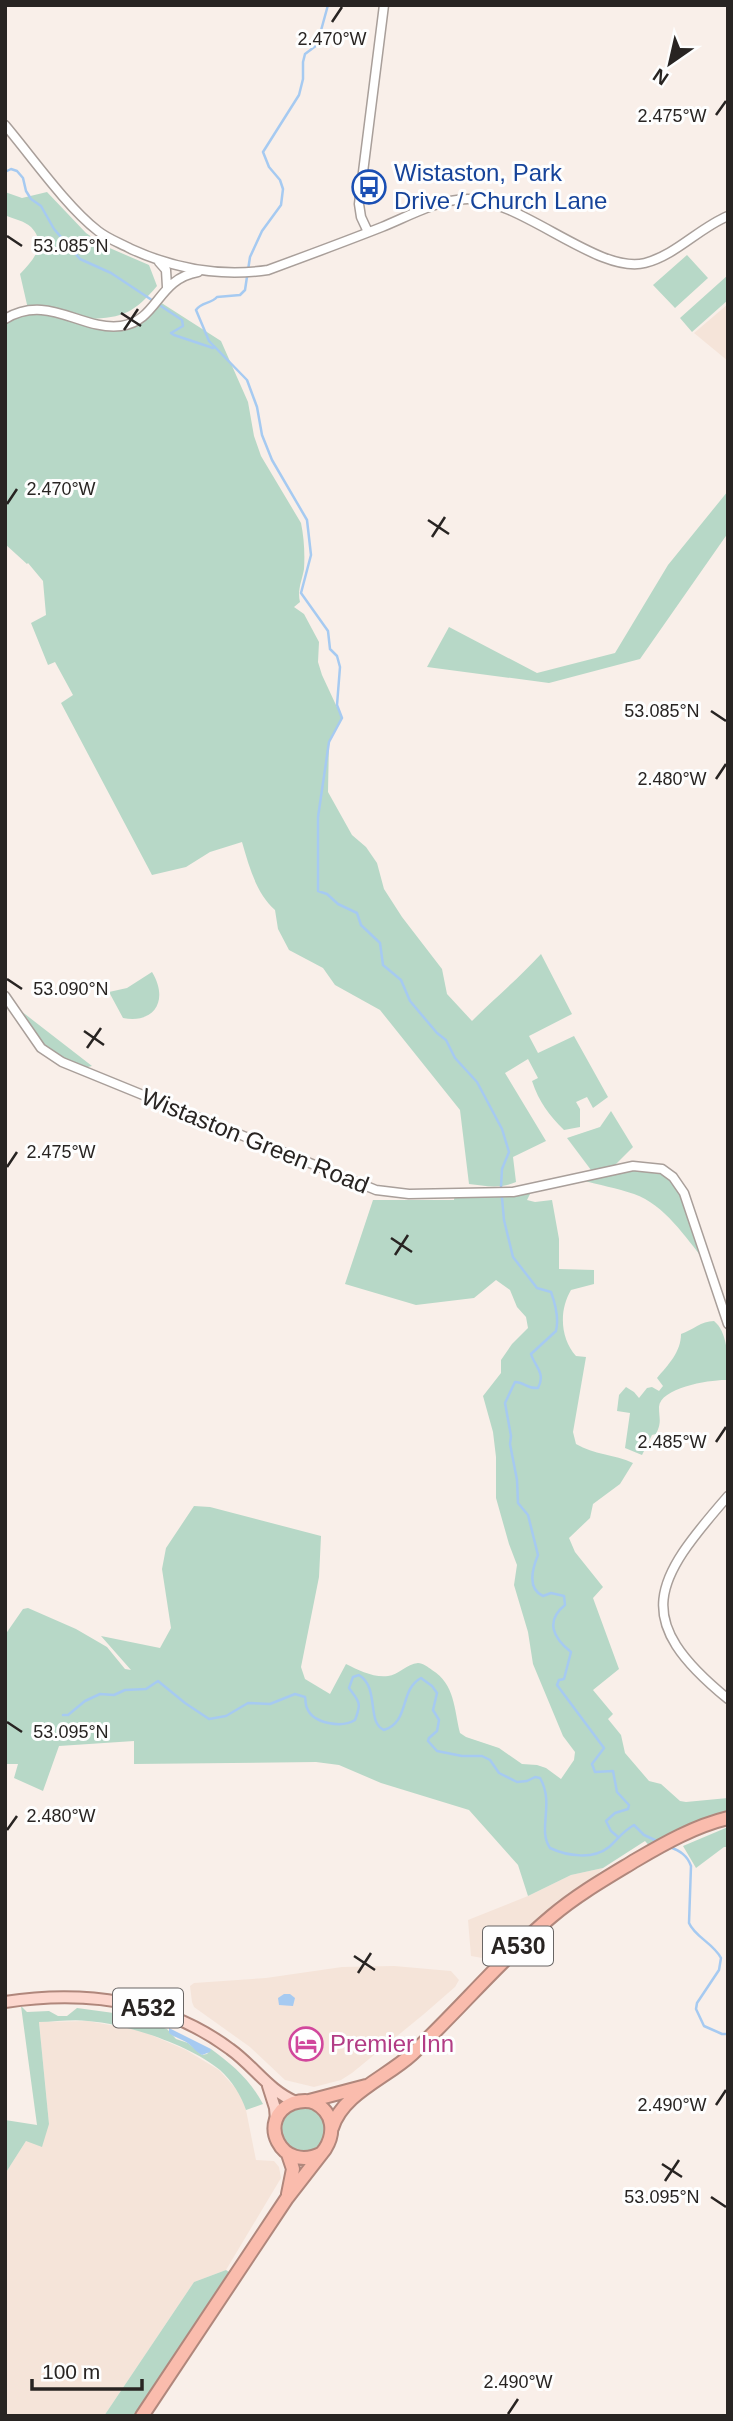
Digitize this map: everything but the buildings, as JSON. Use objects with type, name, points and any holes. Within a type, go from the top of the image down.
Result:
[{"type":"highway","name":"A530","points":[[332,2128],[341,2109],[410,2055],[491,1972],[552,1916],[653,1850],[679,1836],[728,1818]]},
{"type":"highway","name":"A530","points":[[303,2102],[367,2086]]},
{"type":"highway","points":[[142,2416],[286,2198],[329,2142],[331,2120],[325,2110],[303,2102],[285,2109],[276,2120],[278,2143],[288,2154],[293,2169],[286,2198]]},
{"type":"highway","points":[[288,2154],[306,2158],[322,2153]]},
{"type":"main road","name":"A532","points":[[5,2002],[70,1996],[107,1999],[141,2006],[210,2035],[234,2052],[280,2095],[303,2102]]},
{"type":"main road","points":[[268,2084],[276,2120]]},
{"type":"street","points":[[368,232],[360,216],[359,204],[384,5]]},
{"type":"street","points":[[5,125],[91,225],[110,239],[156,259],[205,271],[239,273],[268,270],[445,202],[473,200],[505,208],[606,258],[636,265],[665,255],[728,216]]},
{"type":"street","points":[[156,259],[166,270],[167,287]]},
{"type":"street","points":[[5,319],[17,312],[47,310],[94,324],[118,327],[133,324],[153,307],[167,287],[185,275],[205,271]]},
{"type":"street","name":"Wistaston Green Road","points":[[5,996],[37,1043],[55,1058],[369,1188],[391,1193],[513,1192],[633,1166],[662,1170],[673,1177],[684,1193],[728,1324]]},
{"type":"street","points":[[728,1496],[706,1521],[677,1562],[668,1578],[662,1612],[669,1634],[688,1662],[728,1699]]},
{"type":"shaded area","points":[[728,304],[728,361],[694,333]]},
{"type":"shaded area","points":[[603,1868],[597,1875],[557,1901],[496,1956],[488,1959],[471,1956],[468,1920],[571,1875]]},
{"type":"shaded area","points":[[394,1966],[451,1971],[459,1980],[455,1987],[424,2014],[352,2073],[341,2080],[314,2087],[285,2080],[250,2047],[194,2007],[192,2002],[190,1986],[194,1983],[266,1978],[342,1967]]},
{"type":"shaded area","points":[[88,2021],[142,2031],[186,2050],[219,2070],[240,2093],[256,2160],[274,2161],[279,2167],[281,2178],[226,2270],[194,2282],[104,2416],[5,2416],[5,2174],[26,2141],[49,2124],[39,2022]]},
{"type":"green space","points":[[5,192],[22,198],[47,192],[86,233],[105,246],[149,265],[157,286],[142,302],[120,315],[89,319],[88,322],[133,324],[160,302],[221,341],[248,402],[254,436],[261,456],[301,523],[304,569],[299,589],[300,602],[294,607],[304,614],[319,642],[318,662],[342,718],[329,742],[328,792],[352,835],[366,847],[377,863],[384,889],[402,917],[442,969],[447,994],[472,1021],[541,954],[572,1014],[529,1036],[538,1053],[574,1036],[608,1097],[593,1108],[587,1097],[576,1102],[580,1109],[580,1127],[564,1130],[538,1095],[532,1081],[538,1078],[528,1059],[505,1073],[546,1141],[513,1157],[516,1182],[499,1186],[469,1184],[460,1110],[380,1010],[335,985],[323,968],[289,950],[278,929],[275,910],[254,879],[242,842],[210,852],[186,867],[152,875],[61,703],[73,695],[55,662],[48,665],[31,623],[46,615],[43,581],[28,563],[5,544],[5,319],[28,309],[20,274],[34,258],[38,240],[31,227],[5,215]]},
{"type":"green space","points":[[687,255],[708,278],[675,308],[653,285]]},
{"type":"green space","points":[[728,275],[728,300],[692,332],[680,318]]},
{"type":"green space","points":[[728,491],[728,533],[640,659],[549,683],[427,667],[449,627],[537,673],[615,653],[668,565]]},
{"type":"green space","points":[[152,972],[159,992],[156,1008],[143,1017],[123,1018],[109,992],[127,988]]},
{"type":"green space","points":[[20,1011],[92,1066],[84,1068],[53,1053],[42,1043]]},
{"type":"green space","points":[[611,1111],[633,1147],[615,1165],[591,1170],[567,1138],[600,1127]]},
{"type":"green space","points":[[632,1169],[660,1172],[676,1187],[683,1198],[705,1261],[674,1223],[645,1199],[581,1180]]},
{"type":"green space","points":[[533,1188],[527,1200],[552,1200],[559,1239],[559,1269],[594,1270],[594,1284],[571,1290],[563,1315],[564,1332],[571,1349],[576,1356],[586,1357],[573,1432],[576,1444],[633,1463],[620,1484],[593,1504],[590,1518],[569,1538],[575,1552],[603,1587],[593,1598],[619,1669],[593,1690],[613,1714],[608,1719],[621,1735],[625,1753],[649,1781],[661,1784],[680,1801],[728,1798],[728,1818],[653,1850],[645,1841],[603,1868],[571,1875],[528,1896],[518,1865],[469,1810],[381,1783],[339,1765],[316,1762],[134,1764],[134,1741],[59,1746],[43,1791],[14,1778],[18,1764],[5,1764],[5,1635],[23,1609],[28,1608],[76,1629],[107,1647],[125,1669],[131,1670],[101,1636],[160,1648],[171,1628],[162,1569],[166,1548],[194,1506],[210,1507],[321,1536],[319,1577],[301,1667],[305,1679],[330,1694],[346,1664],[366,1673],[383,1676],[392,1675],[414,1664],[422,1664],[445,1682],[455,1706],[460,1733],[499,1748],[522,1764],[546,1768],[561,1779],[574,1760],[575,1752],[563,1736],[533,1664],[528,1632],[514,1585],[517,1565],[496,1498],[493,1432],[483,1396],[501,1373],[501,1360],[528,1328],[526,1317],[517,1307],[510,1290],[496,1280],[474,1298],[416,1305],[345,1284],[373,1200],[454,1200],[455,1192]]},
{"type":"green space","points":[[714,1321],[725,1340],[728,1380],[700,1383],[668,1394],[659,1407],[658,1430],[652,1435],[642,1455],[625,1448],[630,1413],[617,1411],[619,1395],[626,1387],[639,1398],[647,1388],[652,1387],[659,1391],[663,1386],[657,1378],[676,1352],[681,1334]]},
{"type":"green space","points":[[728,1827],[728,1847],[724,1847],[696,1868],[683,1846]]},
{"type":"green space","points":[[21,2006],[27,2012],[49,2011],[58,2016],[67,2016],[77,2008],[121,2014],[167,2029],[176,2039],[188,2043],[202,2055],[211,2049],[219,2055],[247,2080],[263,2104],[246,2110],[236,2088],[220,2070],[192,2052],[157,2037],[104,2023],[76,2020],[39,2022],[49,2124],[42,2147],[26,2141],[5,2174],[5,2120],[37,2125]]},
{"type":"green space","points":[[304,2107],[319,2114],[326,2129],[319,2144],[304,2151],[289,2144],[282,2129],[289,2114]]},
{"type":"green space","points":[[226,2270],[229,2272],[134,2416],[104,2416],[194,2282]]},
{"type":"water","points":[[284,1994],[295,1998],[293,2006],[279,2005],[278,1998]]},
{"type":"water","points":[[169,2028],[211,2049],[210,2052],[200,2054],[187,2042],[169,2033]]},
{"type":"waterway","points":[[328,5],[317,45],[305,54],[299,95],[263,152],[269,167],[280,180],[283,189],[281,205],[262,231],[250,257],[245,290],[240,295],[217,297],[196,310],[209,341],[247,380],[272,460],[307,520],[311,555],[301,593],[328,631],[330,649],[337,656],[340,667],[337,705],[342,718],[329,742],[318,817],[318,891],[357,913],[361,925],[380,943],[383,965],[401,980],[410,1001],[446,1040],[455,1058],[477,1082],[502,1129],[509,1152],[502,1169],[501,1187],[504,1220],[513,1257],[537,1288],[551,1292],[554,1301],[556,1331],[531,1354],[541,1378],[538,1388],[515,1382],[505,1403],[518,1503],[528,1515],[538,1555],[533,1571],[534,1588],[543,1596],[551,1593],[564,1596],[565,1605],[553,1623],[556,1635],[571,1652],[564,1679],[559,1680],[557,1685],[604,1748],[592,1764],[595,1772],[613,1771],[617,1792],[629,1805],[628,1809],[615,1813],[606,1821],[618,1837]]},
{"type":"waterway","points":[[5,172],[11,169],[17,171],[23,178],[31,199],[41,206],[54,229],[80,259],[111,273],[182,320],[183,326],[171,333],[213,348]]},
{"type":"waterway","points":[[63,1715],[68,1715],[85,1701],[100,1694],[114,1695],[125,1690],[146,1689],[158,1681],[209,1719],[226,1716],[248,1703],[270,1704],[295,1694],[305,1697],[306,1707],[315,1718],[328,1723],[343,1724],[355,1720],[357,1714],[358,1702],[349,1688],[353,1677],[359,1675],[369,1688],[375,1720],[384,1730],[398,1720],[410,1690],[421,1678],[437,1693],[433,1710],[439,1720],[437,1731],[428,1741],[437,1751],[462,1756],[482,1756],[490,1760],[499,1773],[517,1782],[540,1778],[546,1797],[545,1833],[550,1848],[572,1855],[595,1854],[609,1847],[634,1825],[644,1835],[657,1841]]},
{"type":"waterway","points":[[670,1847],[683,1854],[691,1866],[689,1923],[721,1958],[719,1970],[697,2003],[696,2009],[704,2026],[728,2034]]},
{"type":"place","name":"Wistaston, Park Drive / Church Lane","points":[[369,187]]},
{"type":"place","name":"Premier Inn","points":[[306,2044]]}]
